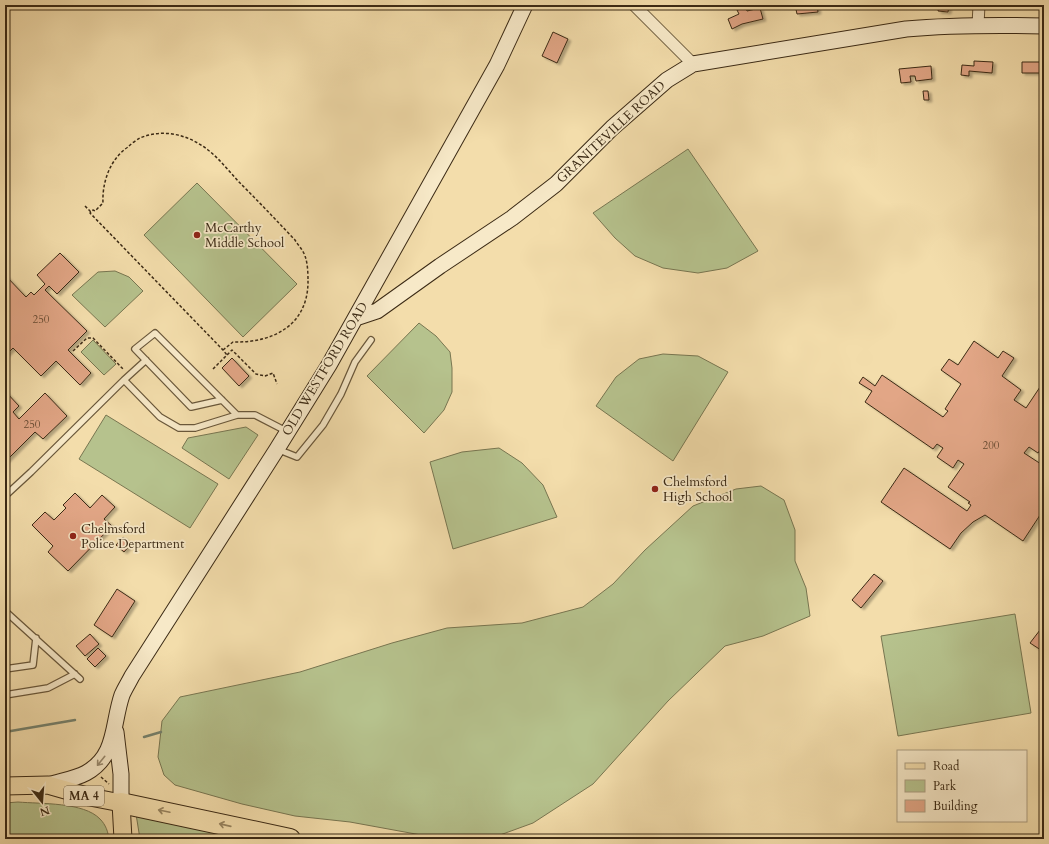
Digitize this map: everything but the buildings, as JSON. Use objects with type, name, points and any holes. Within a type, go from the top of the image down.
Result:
[{"type":"highway","points":[[117,794],[290,839]]},
{"type":"main road","name":"OLD WESTFORD ROAD","points":[[48,785],[85,774],[104,758],[110,745],[122,695],[143,658],[288,432],[356,318],[497,65],[525,5]]},
{"type":"main road","name":"GRANITEVILLE ROAD","points":[[356,318],[377,311],[440,266],[512,218],[556,184],[612,128],[667,80],[693,64],[906,29],[938,26],[978,25],[1044,26]]},
{"type":"main road","name":"OLD WESTFORD ROAD","points":[[115,725],[121,774],[117,794]]},
{"type":"main road","name":"MA 4","points":[[6,785],[48,785],[90,797],[117,794],[123,839]]},
{"type":"street","points":[[634,5],[693,64]]},
{"type":"street","points":[[978,5],[978,25]]},
{"type":"lane","points":[[222,400],[191,407],[136,349],[155,334],[222,400],[237,415]]},
{"type":"lane","points":[[277,449],[297,457],[323,425],[341,394],[355,362],[371,340]]},
{"type":"lane","points":[[5,496],[32,472],[146,360]]},
{"type":"lane","points":[[124,380],[160,417],[179,428],[195,428],[237,415],[255,415],[288,432]]},
{"type":"lane","points":[[5,611],[80,679]]},
{"type":"lane","points":[[5,669],[33,665],[36,638]]},
{"type":"lane","points":[[5,695],[48,688],[75,674]]},
{"type":"path","points":[[91,212],[93,210],[95,211],[103,203],[102,195],[105,181],[112,163],[123,150],[140,138],[158,134],[178,134],[191,139],[209,150],[295,240],[304,255],[308,279],[308,290],[304,306],[295,321],[279,334],[262,340],[233,342],[223,350]]},
{"type":"path","points":[[85,206],[91,212],[90,213],[228,354]]},
{"type":"path","points":[[72,351],[86,338],[93,338],[126,371]]},
{"type":"path","points":[[212,369],[232,350],[256,374],[265,376],[273,373],[277,384]]},
{"type":"path","points":[[98,774],[117,794]]},
{"type":"green space","points":[[688,149],[758,251],[727,268],[698,273],[663,268],[635,256],[615,238],[593,213]]},
{"type":"green space","points":[[197,183],[297,284],[243,337],[144,235]]},
{"type":"green space","points":[[115,271],[129,277],[143,291],[105,327],[72,295],[98,272]]},
{"type":"green space","points":[[419,323],[436,336],[450,352],[452,368],[452,392],[444,410],[424,433],[367,376]]},
{"type":"green space","points":[[93,340],[116,364],[104,375],[81,352]]},
{"type":"green space","points":[[663,354],[698,356],[728,372],[673,461],[596,406],[616,377],[639,359]]},
{"type":"green space","points":[[106,415],[218,484],[190,528],[79,459]]},
{"type":"green space","points":[[246,427],[258,435],[229,479],[182,448],[188,438]]},
{"type":"green space","points":[[499,448],[522,463],[543,485],[557,517],[453,549],[430,462],[462,452]]},
{"type":"green space","points":[[761,486],[784,500],[795,530],[795,561],[806,588],[810,616],[763,636],[725,646],[668,701],[593,784],[533,823],[489,839],[443,839],[350,822],[295,816],[242,804],[175,785],[164,775],[158,757],[162,721],[180,697],[300,672],[392,643],[447,628],[522,623],[583,607],[613,584],[645,550],[693,506],[736,489]]},
{"type":"green space","points":[[1015,614],[1031,713],[898,736],[881,636]]},
{"type":"green space","points":[[18,802],[62,805],[84,809],[93,813],[102,821],[109,839],[5,839],[5,803]]},
{"type":"green space","points":[[136,814],[247,839],[140,839]]},
{"type":"waterway","points":[[5,732],[75,720]]},
{"type":"waterway","points":[[144,737],[161,732]]},
{"type":"place","name":"McCarthy Middle School","points":[[197,235]]},
{"type":"place","name":"Chelmsford High School","points":[[655,489]]},
{"type":"place","name":"Chelmsford Police Department","points":[[73,536]]}]
